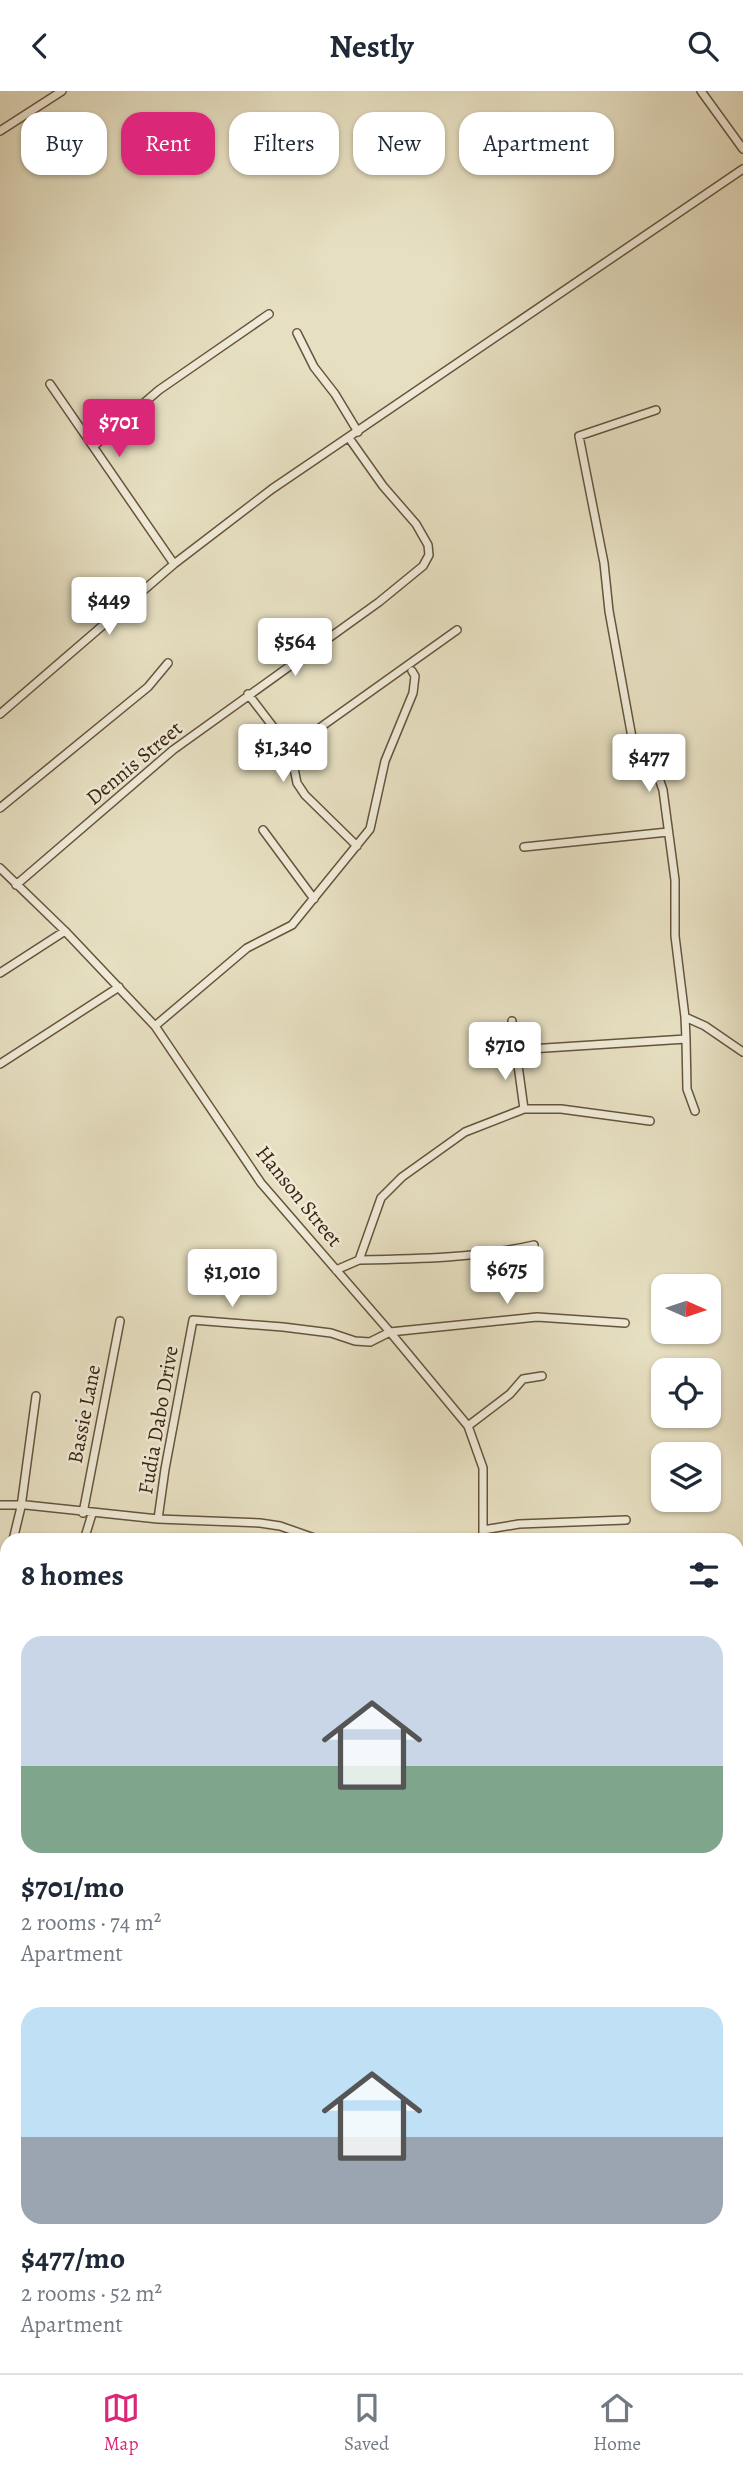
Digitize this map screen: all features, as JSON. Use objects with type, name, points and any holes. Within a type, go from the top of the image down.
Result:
[{"type":"street","points":[[0,131],[62,91]]},
{"type":"street","points":[[701,91],[743,149]]},
{"type":"street","points":[[0,715],[174,564],[272,489],[743,169]]},
{"type":"street","points":[[94,446],[159,390],[270,314]]},
{"type":"street","points":[[297,333],[314,367],[335,394],[358,432]]},
{"type":"street","points":[[50,384],[174,564]]},
{"type":"street","points":[[656,410],[579,436],[587,488],[604,563],[609,611],[637,765],[655,767],[663,790],[675,880],[675,936],[685,1017],[687,1089],[695,1111]]},
{"type":"street","name":"Dennis Street","points":[[16,885],[173,750],[379,601],[423,566],[429,555],[428,545],[416,524],[383,486],[349,438]]},
{"type":"street","points":[[290,749],[457,630]]},
{"type":"street","points":[[0,808],[148,687],[169,663]]},
{"type":"street","points":[[155,1025],[247,949],[292,925],[370,829],[385,761],[413,693],[415,677],[412,671]]},
{"type":"street","points":[[248,694],[290,749],[298,783],[305,795],[357,846]]},
{"type":"street","points":[[263,830],[314,898]]},
{"type":"street","points":[[524,847],[668,832]]},
{"type":"street","name":"Hanson Street","points":[[0,868],[155,1025],[261,1183],[468,1426],[483,1468],[483,1530]]},
{"type":"street","points":[[0,974],[65,931]]},
{"type":"street","points":[[0,1064],[119,987]]},
{"type":"street","points":[[685,1017],[705,1026],[743,1052]]},
{"type":"street","points":[[512,1021],[524,1109]]},
{"type":"street","points":[[514,1050],[686,1039]]},
{"type":"street","points":[[359,1260],[381,1198],[402,1177],[466,1132],[524,1109],[561,1109],[650,1121]]},
{"type":"street","points":[[336,1270],[359,1260],[419,1259],[503,1252],[534,1245]]},
{"type":"street","points":[[390,1332],[537,1317],[625,1323]]},
{"type":"street","name":"Fudia Dabo Drive","points":[[158,1519],[193,1320],[283,1327],[331,1333],[355,1341],[370,1342],[390,1332]]},
{"type":"street","name":"Bassie Lane","points":[[85,1533],[120,1321]]},
{"type":"street","points":[[468,1426],[510,1394],[523,1378],[542,1376]]},
{"type":"street","points":[[15,1533],[21,1507],[36,1396]]},
{"type":"street","points":[[0,1505],[158,1519],[233,1520],[302,1533]]},
{"type":"street","points":[[483,1530],[519,1524],[626,1520]]}]
